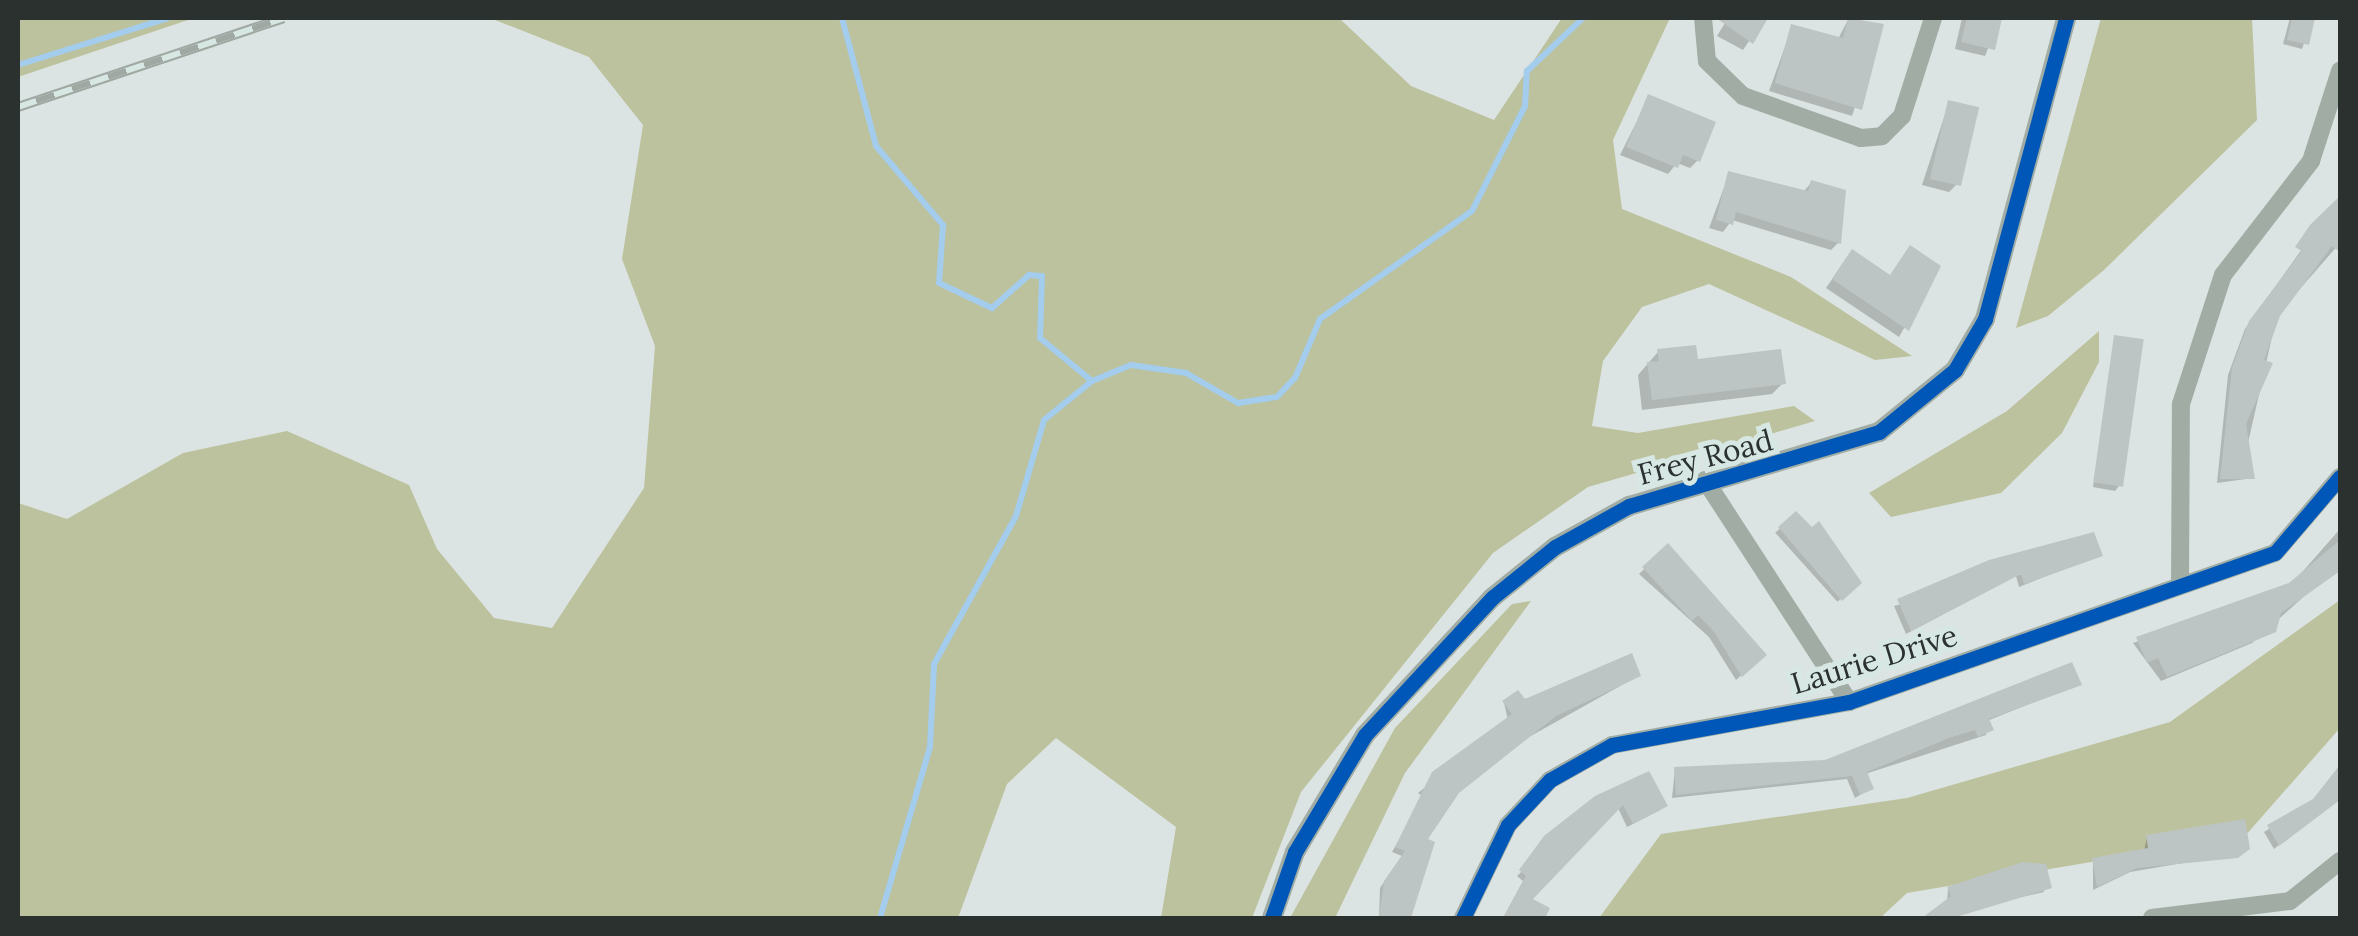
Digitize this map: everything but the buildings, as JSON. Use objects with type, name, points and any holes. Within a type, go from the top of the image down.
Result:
[{"type":"street","points":[[1702,18],[1707,61],[1743,96],[1862,138],[1882,136],[1902,116],[1933,18]]},
{"type":"street","name":"Frey Road","points":[[1272,918],[1295,852],[1365,734],[1494,597],[1555,546],[1629,506],[1706,480],[1812,458],[1880,432],[1955,370],[1985,319],[2066,18]]},
{"type":"street","points":[[2180,584],[2181,404],[2223,275],[2311,162],[2340,71]]},
{"type":"street","name":"Laurie Drive","points":[[1463,918],[1508,825],[1550,780],[1596,754],[1666,731],[1849,702],[2275,553],[2340,477]]},
{"type":"street","points":[[1706,480],[1849,702]]},
{"type":"street","points":[[2152,918],[2291,909],[2340,861]]},
{"type":"green space","points":[[18,18],[194,18],[18,77]]},
{"type":"green space","points":[[490,18],[1339,18],[1411,86],[1494,120],[1562,18],[1670,18],[1613,140],[1622,209],[1791,277],[1912,356],[1875,360],[1709,284],[1642,307],[1603,361],[1592,426],[1638,433],[1794,406],[1815,421],[1588,487],[1493,553],[1301,792],[1252,918],[1161,918],[1176,827],[1056,738],[1007,784],[958,918],[18,918],[18,503],[67,519],[183,453],[287,431],[409,485],[437,549],[494,618],[552,628],[644,488],[655,346],[622,259],[643,125],[589,57]]},
{"type":"green space","points":[[2101,18],[2252,18],[2257,120],[2104,270],[2048,316],[2016,328]]},
{"type":"green space","points":[[2099,331],[2099,362],[2062,433],[2001,493],[1891,517],[1869,493],[2007,411]]},
{"type":"green space","points":[[2340,600],[2340,728],[2245,836],[1907,893],[1880,918],[1599,918],[1661,834],[1907,798],[2170,722]]},
{"type":"green space","points":[[1531,601],[1405,773],[1335,918],[1290,918],[1395,728],[1512,604]]},
{"type":"waterway","points":[[18,65],[168,18]]},
{"type":"waterway","points":[[842,18],[876,146],[943,225],[939,283],[992,308],[1029,275],[1042,276],[1040,338],[1092,381]]},
{"type":"waterway","points":[[880,918],[930,747],[934,664],[1016,516],[1044,420],[1092,381],[1131,365],[1186,373],[1238,403],[1277,397],[1295,378],[1320,319],[1472,211],[1525,106],[1527,71],[1583,18]]},
{"type":"railway","points":[[18,107],[284,18]]},
{"type":"cycle path","points":[[1272,918],[1295,852],[1365,735],[1493,597],[1555,547],[1629,506],[1879,432],[1955,370],[1985,319],[2066,18]]},
{"type":"cycle path","points":[[1463,918],[1508,825],[1550,780],[1612,745],[1849,702],[2275,553],[2340,477]]}]
